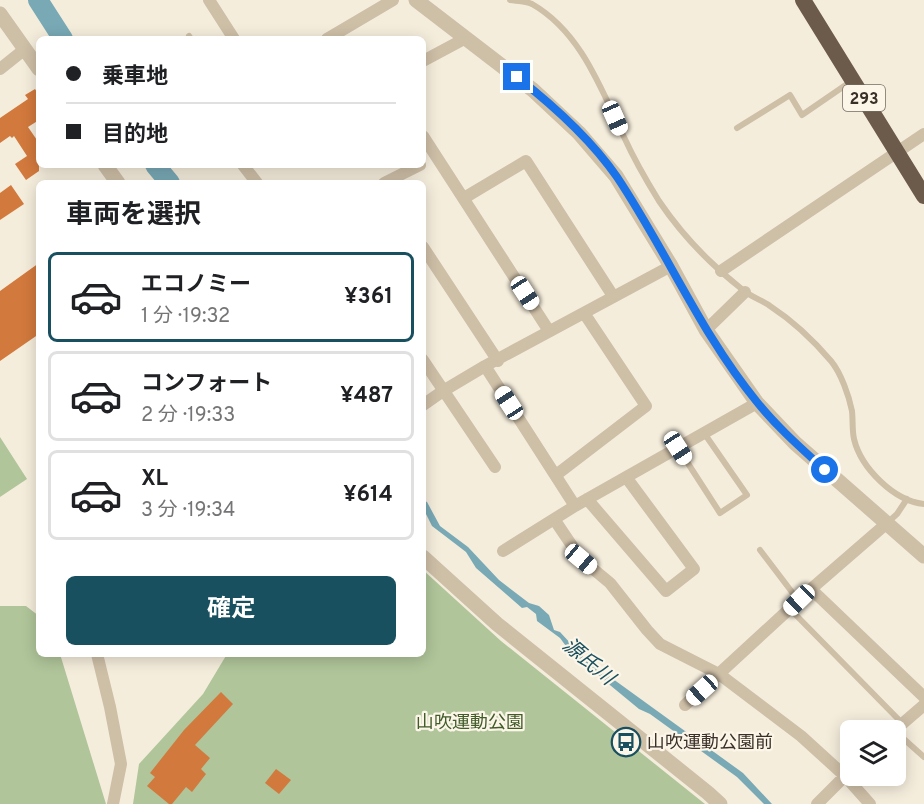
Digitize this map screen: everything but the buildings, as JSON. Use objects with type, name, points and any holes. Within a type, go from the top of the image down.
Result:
[{"type":"highway","name":"293","points":[[803,0],[924,196]]},
{"type":"street","points":[[209,0],[232,36]]},
{"type":"street","points":[[332,36],[393,0]]},
{"type":"street","points":[[416,0],[534,90],[598,153],[616,176],[706,330],[757,403],[795,443],[924,556]]},
{"type":"street","points":[[0,14],[36,65]]},
{"type":"street","points":[[426,59],[466,38]]},
{"type":"street","points":[[0,69],[25,49]]},
{"type":"street","points":[[721,271],[924,134]]},
{"type":"street","points":[[426,140],[549,330]]},
{"type":"street","points":[[426,162],[437,157]]},
{"type":"street","points":[[464,198],[526,161],[613,296]]},
{"type":"street","points":[[245,168],[255,180]]},
{"type":"street","points":[[390,180],[414,168]]},
{"type":"street","points":[[426,253],[498,361]]},
{"type":"street","points":[[426,403],[549,330],[670,266]]},
{"type":"street","points":[[706,330],[744,292]]},
{"type":"street","points":[[556,475],[646,406],[584,313]]},
{"type":"street","points":[[426,365],[495,467]]},
{"type":"street","points":[[485,366],[575,506]]},
{"type":"street","points":[[503,551],[575,506],[757,403]]},
{"type":"street","points":[[587,500],[666,591],[694,570],[626,477]]},
{"type":"street","points":[[554,519],[581,559],[610,583],[660,644],[720,674],[840,768]]},
{"type":"street","points":[[685,705],[811,589],[886,524]]},
{"type":"street","points":[[426,559],[497,624],[720,804]]},
{"type":"street","points":[[811,589],[924,698]]},
{"type":"street","points":[[98,657],[121,764],[113,804]]},
{"type":"street","points":[[906,722],[924,705]]},
{"type":"street","points":[[817,804],[840,782]]},
{"type":"street","points":[[857,786],[870,804]]},
{"type":"lane","points":[[510,0],[530,3],[555,21],[575,43],[597,79],[629,148],[660,202],[693,245],[744,292],[771,306],[806,334],[833,363],[851,409],[854,440],[866,463],[881,481],[907,499],[924,504]]},
{"type":"lane","points":[[737,128],[790,95],[802,115],[853,80]]},
{"type":"lane","points":[[678,448],[720,513],[747,495],[704,433]]},
{"type":"lane","points":[[886,524],[897,514],[907,499]]},
{"type":"lane","points":[[760,550],[794,605],[890,720]]},
{"type":"lane","points":[[906,738],[924,757]]},
{"type":"green space","points":[[0,437],[27,479],[0,497]]},
{"type":"green space","name":"山吹運動公園","points":[[426,573],[501,641],[705,804],[133,804],[139,764],[203,694],[225,657],[426,657]]},
{"type":"green space","points":[[0,606],[26,606],[36,614],[36,657],[61,657],[106,804],[0,804]]},
{"type":"water","points":[[426,502],[440,526],[468,547],[499,580],[549,615],[554,630],[560,632],[584,658],[743,773],[772,804],[764,804],[737,777],[650,714],[639,709],[577,661],[560,638],[537,621],[536,614],[527,607],[522,608],[476,568],[466,552],[432,526],[426,514]]},
{"type":"waterway","name":"源氏川","points":[[38,0],[61,36]]},
{"type":"waterway","name":"源氏川","points":[[158,168],[168,180]]},
{"type":"place","name":"山吹運動公園前","points":[[626,742]]},
{"type":"route","points":[[517,77],[534,90],[598,153],[616,176],[642,217],[706,330],[734,372],[778,426],[825,470]]}]
